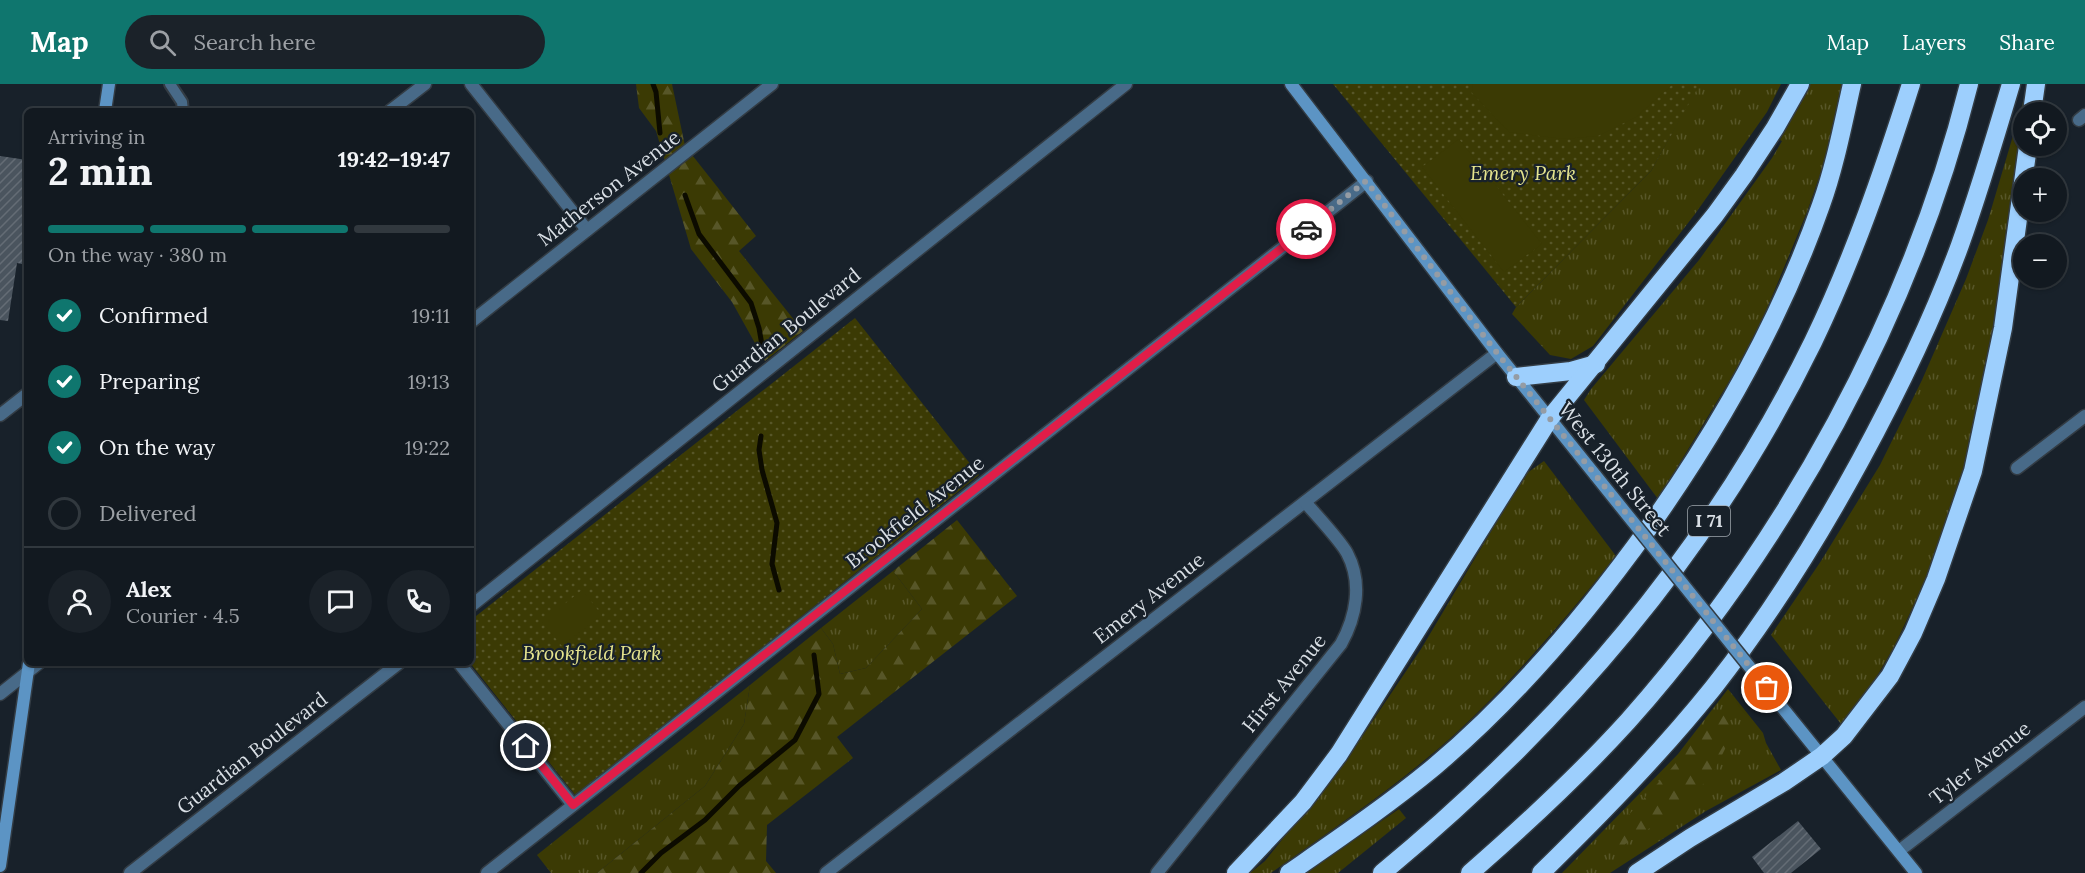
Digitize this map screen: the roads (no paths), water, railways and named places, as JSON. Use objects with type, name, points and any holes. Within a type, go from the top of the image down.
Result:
[{"type":"highway","points":[[1236,873],[1303,802],[1339,754],[1550,418],[1715,215],[1775,128],[1800,84]]},
{"type":"highway","points":[[1289,873],[1389,802],[1435,766],[1478,727],[1566,636],[1628,557],[1702,449],[1779,307],[1823,202],[1852,84]]},
{"type":"highway","name":"I 71","points":[[1382,873],[1471,795],[1559,710],[1646,608],[1733,485],[1772,421],[1813,342],[1843,277],[1871,205],[1911,84]]},
{"type":"highway","points":[[1470,873],[1573,778],[1628,721],[1736,584],[1775,524],[1814,460],[1851,392],[1905,278],[1937,188],[1969,84]]},
{"type":"highway","points":[[1541,873],[1636,777],[1713,687],[1791,579],[1826,521],[1884,418],[1926,329],[1963,236],[2011,84]]},
{"type":"highway","points":[[2033,102],[2036,84]]},
{"type":"highway","points":[[1637,873],[1822,756],[1844,736],[1890,676],[1936,579],[1972,471],[2003,328],[2027,156]]},
{"type":"highway","points":[[1516,377],[1571,371],[1596,364]]},
{"type":"main road","points":[[105,108],[109,84]]},
{"type":"main road","name":"West 130th Street","points":[[1291,84],[1516,377],[1916,873]]},
{"type":"main road","points":[[0,866],[28,667]]},
{"type":"street","points":[[394,108],[424,84]]},
{"type":"street","points":[[471,84],[587,230]]},
{"type":"street","name":"Matherson Avenue","points":[[474,320],[772,84]]},
{"type":"street","name":"Guardian Boulevard","points":[[474,604],[1126,84]]},
{"type":"street","name":"Brookfield Avenue","points":[[487,873],[1366,181]]},
{"type":"street","name":"Emery Avenue","points":[[826,873],[1497,353]]},
{"type":"street","points":[[0,415],[24,396]]},
{"type":"street","points":[[2017,468],[2085,416]]},
{"type":"street","name":"Hirst Avenue","points":[[1157,873],[1341,644],[1351,626],[1357,599],[1355,577],[1347,553],[1305,502]]},
{"type":"street","name":"Guardian Boulevard","points":[[130,873],[395,666]]},
{"type":"street","points":[[461,666],[573,805]]},
{"type":"street","points":[[0,694],[28,667]]},
{"type":"street","name":"Tyler Avenue","points":[[1899,851],[2085,707]]},
{"type":"lane","points":[[170,84],[182,102],[183,108]]},
{"type":"waterway","points":[[653,84],[656,92],[660,133]]},
{"type":"waterway","points":[[685,195],[699,234],[751,303],[762,345]]},
{"type":"waterway","points":[[761,436],[759,450],[762,470],[777,523],[772,564],[779,590]]},
{"type":"waterway","points":[[641,873],[661,853],[705,820],[739,786],[795,740],[819,694],[814,655]]},
{"type":"park label","name":"Emery Park","points":[[1523,173]]},
{"type":"park label","name":"Brookfield Park","points":[[592,653]]}]
